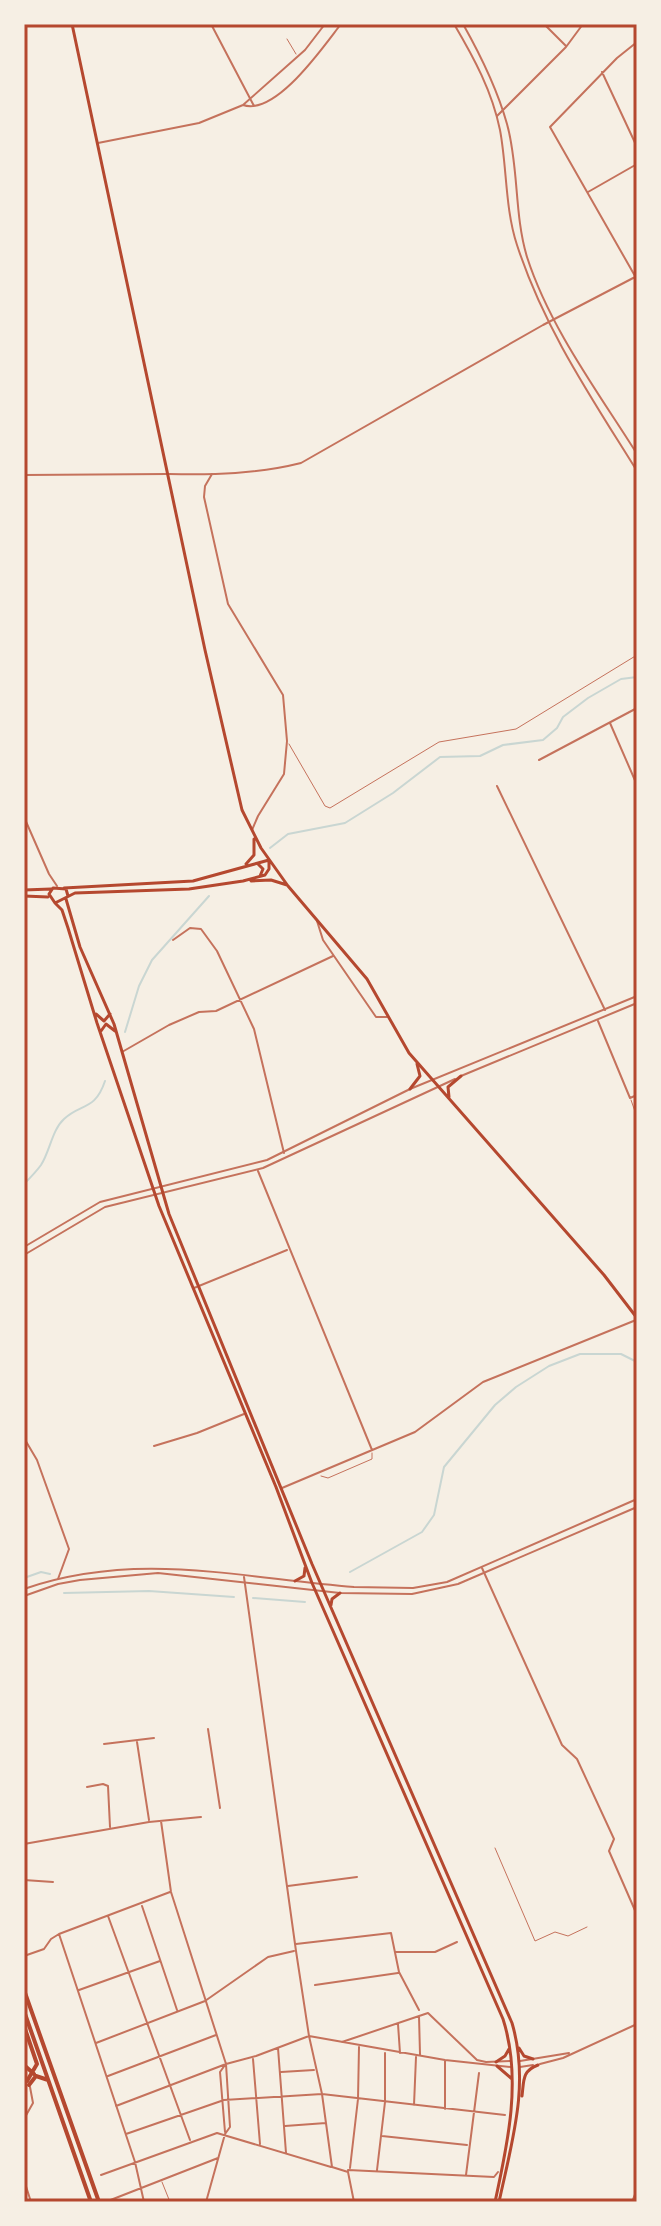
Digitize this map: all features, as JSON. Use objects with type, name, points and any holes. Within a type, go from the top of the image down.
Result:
[{"type":"main road","points":[[72,24],[234,781],[253,833],[288,886],[364,974],[402,1044],[415,1061],[595,1264],[637,1319]]},
{"type":"main road","points":[[237,868],[254,855],[253,833]]},
{"type":"main road","points":[[24,890],[193,881],[269,860]]},
{"type":"main road","points":[[55,903],[67,897],[189,889],[243,881],[259,877],[269,869],[269,860]]},
{"type":"main road","points":[[254,863],[263,869],[259,877]]},
{"type":"main road","points":[[243,881],[271,880],[288,886]]},
{"type":"main road","points":[[64,888],[80,947],[117,1034],[162,1194],[279,1489],[312,1583],[499,2009],[510,2045],[512,2079],[510,2126],[497,2202]]},
{"type":"main road","points":[[50,898],[51,889]]},
{"type":"main road","points":[[24,896],[50,898],[65,919],[153,1189],[246,1413],[509,2017],[519,2061],[520,2103]]},
{"type":"main road","points":[[94,1011],[102,1020],[108,1019],[110,1014]]},
{"type":"main road","points":[[101,1034],[106,1024],[111,1025],[117,1034]]},
{"type":"main road","points":[[410,1089],[420,1076],[415,1061]]},
{"type":"main road","points":[[450,1100],[448,1087],[461,1076]]},
{"type":"main road","points":[[295,1581],[305,1573],[304,1560]]},
{"type":"main road","points":[[331,1609],[332,1599],[340,1593]]},
{"type":"main road","points":[[24,1990],[99,2202]]},
{"type":"main road","points":[[24,2011],[91,2202]]},
{"type":"main road","points":[[24,2026],[37,2064],[35,2074],[28,2083]]},
{"type":"main road","points":[[516,2043],[524,2056],[533,2059]]},
{"type":"main road","points":[[510,2045],[505,2056],[496,2064],[512,2079]]},
{"type":"main road","points":[[510,2061],[519,2061]]},
{"type":"main road","points":[[24,2065],[49,2080]]},
{"type":"main road","points":[[497,2202],[520,2103],[523,2076],[538,2065]]},
{"type":"main road","points":[[511,2067],[519,2067]]},
{"type":"street","points":[[211,24],[255,107]]},
{"type":"street","points":[[97,144],[199,123],[243,105],[298,57],[325,24]]},
{"type":"street","points":[[243,105],[261,106],[286,89],[341,24]]},
{"type":"street","points":[[454,24],[480,71],[496,117],[516,241],[547,323],[637,471]]},
{"type":"street","points":[[463,24],[487,67],[508,126],[527,255],[554,321],[637,454]]},
{"type":"street","points":[[544,24],[566,47]]},
{"type":"street","points":[[496,117],[566,47],[583,24]]},
{"type":"street","points":[[24,475],[212,474],[270,471],[301,463],[636,276],[550,127],[602,72],[637,42]]},
{"type":"street","points":[[602,72],[637,147]]},
{"type":"street","points":[[587,192],[637,164]]},
{"type":"street","points":[[212,474],[205,486],[204,497],[228,604],[283,695],[287,741],[284,774],[258,816],[253,833]]},
{"type":"street","points":[[539,760],[637,708]]},
{"type":"street","points":[[610,722],[637,785]]},
{"type":"street","points":[[497,786],[605,1010]]},
{"type":"street","points":[[24,817],[49,874],[58,887]]},
{"type":"street","points":[[317,920],[323,940],[376,1017],[382,1019],[387,1016]]},
{"type":"street","points":[[173,940],[190,928],[201,929],[217,951],[258,1045],[284,1153]]},
{"type":"street","points":[[122,1052],[169,1025],[199,1012],[211,1013],[240,1001],[333,956]]},
{"type":"street","points":[[24,1247],[100,1202],[253,1165],[284,1153],[410,1089],[637,996]]},
{"type":"street","points":[[24,1255],[105,1207],[258,1170],[437,1086],[637,1003]]},
{"type":"street","points":[[598,1020],[630,1098],[637,1095]]},
{"type":"street","points":[[258,1170],[372,1451]]},
{"type":"street","points":[[194,1288],[288,1249]]},
{"type":"street","points":[[279,1489],[415,1432],[483,1382],[637,1319]]},
{"type":"street","points":[[154,1446],[246,1413]]},
{"type":"street","points":[[24,1438],[37,1460],[69,1549],[58,1584]]},
{"type":"street","points":[[24,1589],[59,1577],[132,1568],[183,1569],[384,1589],[413,1588],[447,1582],[637,1499]]},
{"type":"street","points":[[24,1596],[58,1584],[158,1573],[340,1593],[412,1594],[449,1587],[637,1507]]},
{"type":"street","points":[[482,1568],[562,1745],[577,1759],[614,1839],[609,1851],[637,1915]]},
{"type":"street","points":[[244,1576],[296,1951],[332,2167]]},
{"type":"street","points":[[208,1729],[220,1808]]},
{"type":"street","points":[[104,1744],[154,1738]]},
{"type":"street","points":[[137,1742],[149,1822]]},
{"type":"street","points":[[87,1787],[104,1784],[109,1787],[110,1829]]},
{"type":"street","points":[[24,1844],[149,1822],[201,1817]]},
{"type":"street","points":[[161,1821],[171,1892],[226,2064],[224,2073],[230,2127],[225,2134],[206,2202]]},
{"type":"street","points":[[287,1886],[357,1877]]},
{"type":"street","points":[[24,1880],[53,1882]]},
{"type":"street","points":[[24,1956],[44,1949],[59,1934],[171,1892]]},
{"type":"street","points":[[142,1905],[178,2011]]},
{"type":"street","points":[[108,1916],[191,2141]]},
{"type":"street","points":[[295,1944],[389,1932],[399,1972],[419,2010]]},
{"type":"street","points":[[59,1934],[135,2162],[144,2202]]},
{"type":"street","points":[[395,1952],[435,1952],[457,1942]]},
{"type":"street","points":[[96,2043],[205,2001],[268,1957],[296,1951]]},
{"type":"street","points":[[78,1990],[161,1961]]},
{"type":"street","points":[[315,1985],[399,1972]]},
{"type":"street","points":[[341,2043],[428,2013],[477,2060],[511,2067]]},
{"type":"street","points":[[414,2105],[419,2015]]},
{"type":"street","points":[[398,2023],[400,2053]]},
{"type":"street","points":[[519,2067],[538,2065],[637,2024]]},
{"type":"street","points":[[107,2077],[216,2035]]},
{"type":"street","points":[[116,2106],[309,2036],[445,2060],[496,2064],[510,2061]]},
{"type":"street","points":[[354,2202],[348,2170],[358,2099],[359,2045]]},
{"type":"street","points":[[278,2048],[286,2154]]},
{"type":"street","points":[[377,2171],[385,2102],[385,2051]]},
{"type":"street","points":[[519,2061],[570,2053]]},
{"type":"street","points":[[253,2057],[260,2146]]},
{"type":"street","points":[[445,2060],[445,2110]]},
{"type":"street","points":[[279,2072],[316,2070]]},
{"type":"street","points":[[24,2071],[33,2103],[24,2119]]},
{"type":"street","points":[[466,2176],[479,2073]]},
{"type":"street","points":[[126,2134],[226,2100],[322,2094],[505,2115]]},
{"type":"street","points":[[284,2126],[326,2123]]},
{"type":"street","points":[[101,2175],[217,2133],[348,2170],[494,2177],[498,2172]]},
{"type":"street","points":[[381,2136],[469,2145]]},
{"type":"street","points":[[108,2201],[219,2157]]},
{"type":"street","points":[[24,2180],[31,2202]]},
{"type":"street","points":[[632,2202],[637,2189]]},
{"type":"lane","points":[[287,39],[298,57]]},
{"type":"lane","points":[[287,741],[325,806],[330,808],[439,742],[516,729],[637,655]]},
{"type":"lane","points":[[630,1098],[637,1117]]},
{"type":"lane","points":[[319,1473],[321,1477],[328,1478],[365,1463],[372,1459],[372,1451]]},
{"type":"lane","points":[[495,1848],[535,1941],[555,1932],[568,1936],[587,1927]]},
{"type":"lane","points":[[161,2180],[170,2202]]},
{"type":"waterway","points":[[270,848],[288,834],[345,823],[393,793],[440,757],[480,756],[503,745],[543,740],[557,728],[563,717],[588,698],[621,679],[637,677]]},
{"type":"waterway","points":[[125,1032],[139,986],[152,960],[209,896]]},
{"type":"waterway","points":[[24,1184],[41,1165],[60,1124],[70,1114],[92,1102],[105,1081]]},
{"type":"waterway","points":[[350,1572],[422,1532],[434,1515],[444,1467],[495,1405],[516,1387],[549,1366],[580,1354],[621,1354],[637,1362]]},
{"type":"waterway","points":[[24,1578],[41,1572],[50,1574]]},
{"type":"waterway","points":[[64,1593],[149,1591],[234,1597]]},
{"type":"waterway","points":[[253,1598],[305,1602]]}]
